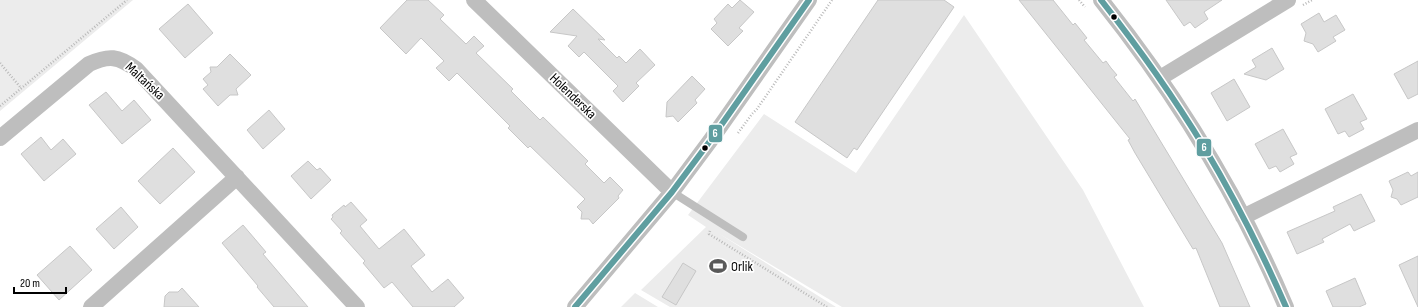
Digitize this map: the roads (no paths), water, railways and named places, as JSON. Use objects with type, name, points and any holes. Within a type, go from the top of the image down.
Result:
[{"type":"street","name":"Holenderska","points":[[474,0],[672,192]]},
{"type":"street","points":[[1101,0],[1160,78],[1204,148],[1243,216],[1286,307]]},
{"type":"street","points":[[1160,78],[1288,0]]},
{"type":"street","points":[[575,307],[672,192],[710,141],[807,1]]},
{"type":"street","name":"Maltańska","points":[[0,138],[89,64],[102,58],[112,57],[124,60],[136,69],[357,307]]},
{"type":"street","points":[[1243,216],[1418,130]]},
{"type":"street","points":[[91,307],[237,177]]},
{"type":"lane","points":[[672,192],[743,237]]},
{"type":"place","name":"Orlik","points":[[718,266]]}]
